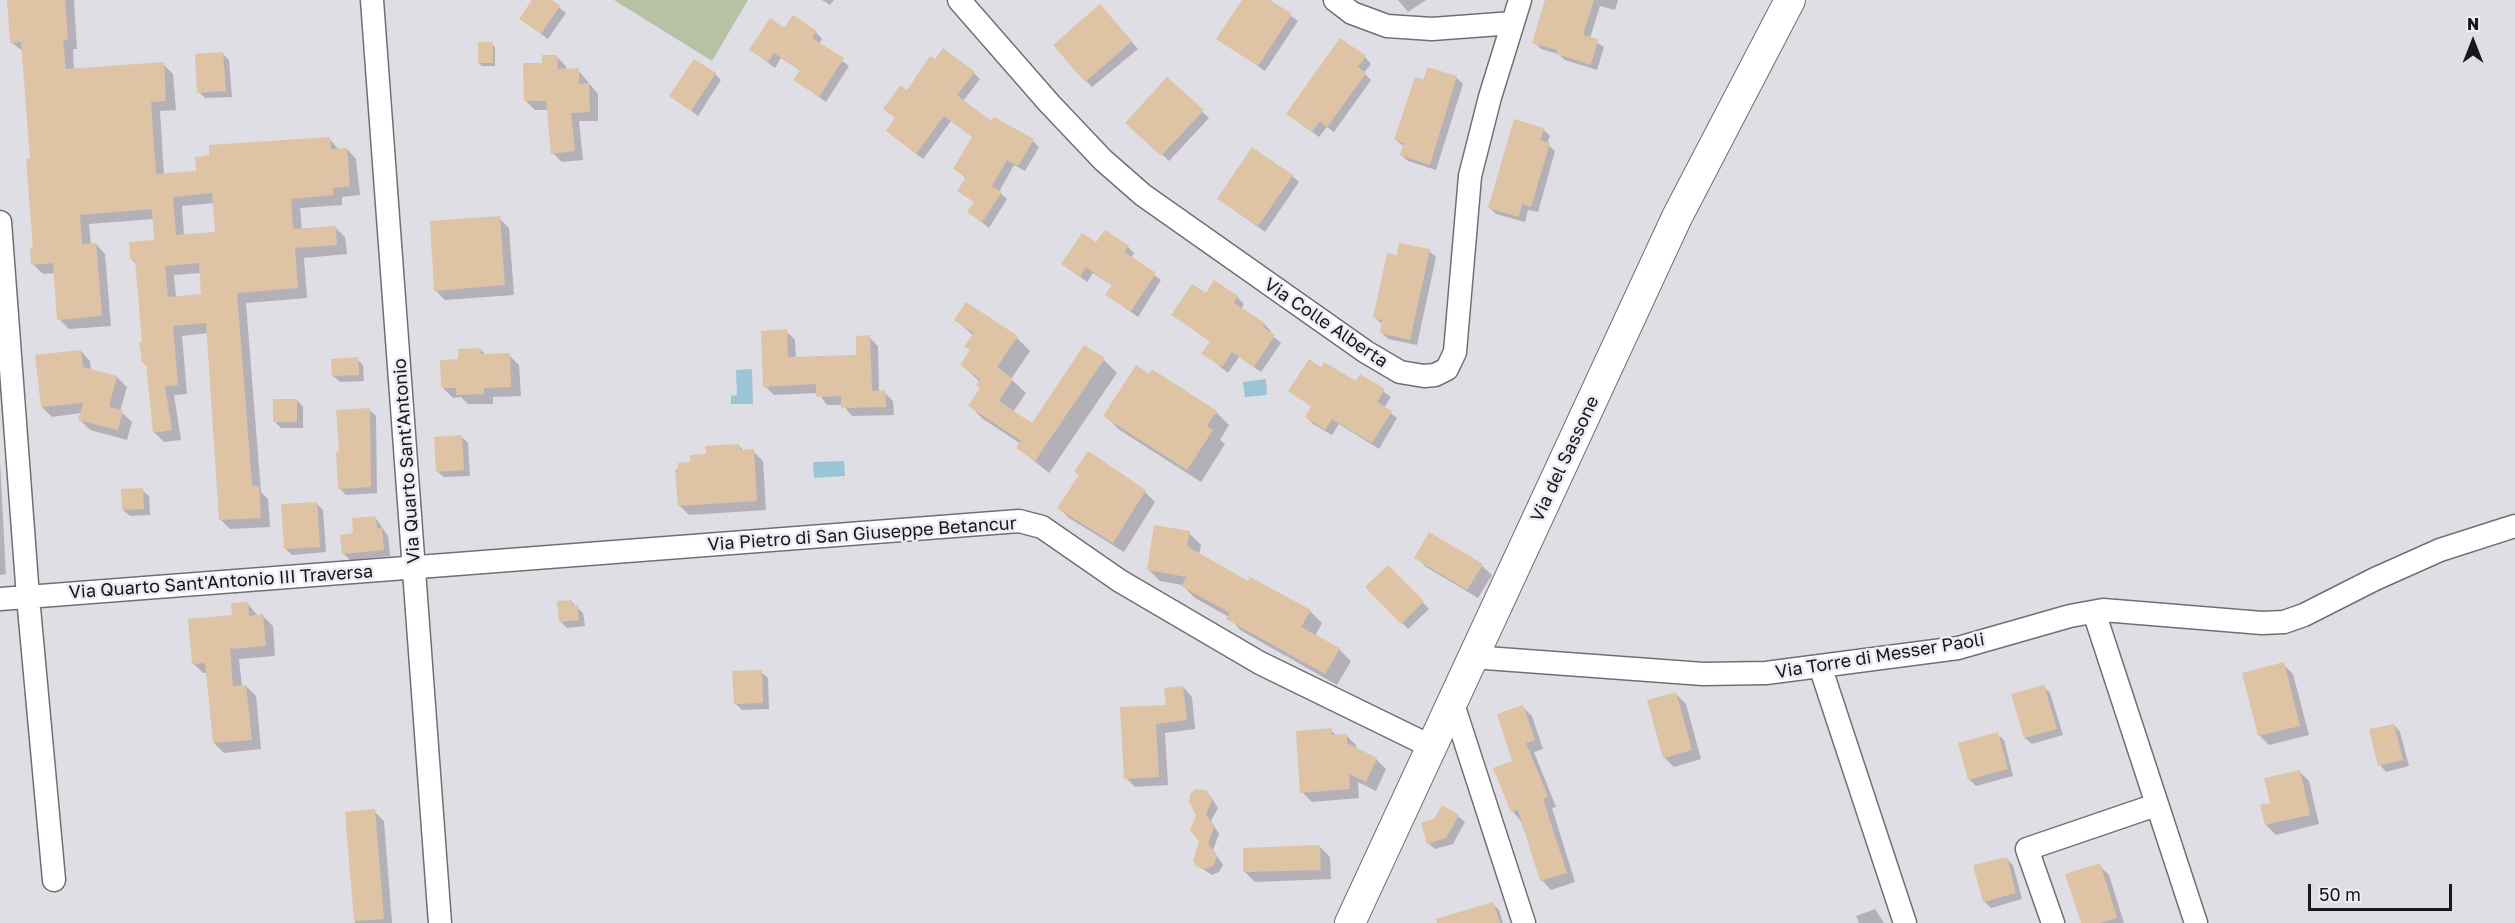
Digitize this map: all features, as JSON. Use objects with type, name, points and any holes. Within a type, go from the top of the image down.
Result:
[{"type":"main road","name":"Via del Sassone","points":[[1358,919],[1430,746],[1677,217],[1790,0]]},
{"type":"street","name":"Via Quarto Sant'Antonio","points":[[372,0],[440,923]]},
{"type":"street","name":"Via Colle Alberta","points":[[959,0],[1048,103],[1103,160],[1143,195],[1366,352],[1400,372],[1424,376],[1435,375],[1446,369],[1455,352],[1470,176],[1520,0]]},
{"type":"street","points":[[1335,0],[1353,13],[1387,26],[1432,29],[1513,23]]},
{"type":"street","points":[[0,228],[7,409],[28,597],[54,880]]},
{"type":"street","name":"Via Pietro di San Giuseppe Betancur","points":[[415,568],[1011,521],[1027,522],[1042,527],[1120,581],[1234,648],[1430,746]]},
{"type":"street","name":"Via Torre di Messer Paoli","points":[[1472,657],[1703,674],[1766,673],[1958,648],[2061,618],[2094,612],[2117,610],[2253,622],[2284,622],[2304,615],[2375,579],[2440,550],[2515,526]]},
{"type":"street","name":"Via Quarto Sant'Antonio III Traversa","points":[[0,598],[415,568]]},
{"type":"street","points":[[2094,612],[2196,923]]},
{"type":"street","points":[[1820,666],[1905,923]]},
{"type":"street","points":[[1452,701],[1524,923]]},
{"type":"street","points":[[2053,923],[2027,849],[2156,805]]},
{"type":"green space","points":[[614,0],[748,0],[712,61]]},
{"type":"water","points":[[752,369],[753,404],[731,404],[731,396],[737,395],[736,370]]},
{"type":"water","points":[[1266,379],[1267,395],[1245,397],[1243,382]]},
{"type":"water","points":[[844,461],[845,476],[814,478],[813,462]]},
{"type":"building","points":[[7,0],[65,0],[68,39],[63,40],[66,69],[164,62],[166,101],[151,102],[156,174],[196,171],[195,157],[209,155],[209,145],[330,137],[331,149],[347,148],[350,186],[333,188],[333,195],[291,199],[293,229],[336,226],[337,245],[295,248],[298,288],[237,293],[252,485],[259,487],[261,518],[219,520],[206,323],[173,326],[178,385],[165,386],[172,430],[153,433],[146,363],[142,363],[139,342],[142,342],[135,260],[130,260],[129,242],[154,240],[152,209],[80,215],[82,244],[96,243],[102,316],[57,320],[53,263],[31,265],[30,248],[33,248],[26,159],[30,159],[21,42],[10,43]],"holes":[[[212,193],[215,232],[176,235],[173,197]],[[199,263],[201,294],[168,297],[165,266]]]},
{"type":"building","points":[[532,0],[552,0],[560,6],[541,34],[519,19]]},
{"type":"building","points":[[1242,0],[1270,0],[1292,14],[1258,66],[1216,39]]},
{"type":"building","points":[[1545,0],[1594,0],[1583,35],[1598,39],[1591,65],[1557,54],[1557,50],[1532,43]]},
{"type":"building","points":[[1100,4],[1132,41],[1085,82],[1053,45]]},
{"type":"building","points":[[793,15],[817,31],[812,38],[844,58],[819,97],[793,80],[800,70],[774,53],[768,62],[749,50],[770,18],[784,28]]},
{"type":"building","points":[[1340,38],[1366,56],[1358,67],[1366,73],[1327,127],[1320,121],[1312,132],[1286,114]]},
{"type":"building","points":[[478,42],[493,42],[493,63],[478,63]]},
{"type":"building","points":[[943,48],[975,72],[957,95],[991,121],[994,117],[1034,139],[1018,166],[1007,160],[992,186],[1002,192],[982,222],[967,212],[974,202],[957,191],[966,177],[953,169],[972,137],[944,116],[916,154],[886,131],[895,118],[883,109],[900,85],[907,90],[930,56],[935,59]]},
{"type":"building","points":[[223,52],[226,91],[197,93],[195,54]]},
{"type":"building","points":[[542,55],[557,55],[558,69],[579,68],[579,84],[589,83],[590,112],[571,113],[575,151],[551,154],[546,101],[524,101],[523,63],[542,63]]},
{"type":"building","points":[[694,59],[716,73],[691,111],[669,96]]},
{"type":"building","points":[[1427,67],[1457,76],[1430,165],[1400,155],[1404,143],[1394,140],[1415,77],[1424,80]]},
{"type":"building","points":[[1167,77],[1204,110],[1161,156],[1125,123]]},
{"type":"building","points":[[1514,119],[1544,128],[1540,140],[1550,143],[1531,207],[1522,204],[1519,217],[1488,208]]},
{"type":"building","points":[[1252,147],[1293,175],[1258,226],[1217,199]]},
{"type":"building","points":[[500,216],[505,285],[434,291],[430,221]]},
{"type":"building","points":[[1105,230],[1129,246],[1124,252],[1156,273],[1131,311],[1105,295],[1112,285],[1086,267],[1080,277],[1061,264],[1082,233],[1096,242]]},
{"type":"building","points":[[1399,243],[1430,249],[1410,340],[1380,333],[1382,320],[1373,318],[1387,253],[1397,255]]},
{"type":"building","points":[[1214,280],[1238,296],[1234,303],[1265,323],[1263,327],[1275,335],[1254,367],[1232,352],[1222,367],[1201,354],[1210,341],[1171,315],[1192,284],[1206,293]]},
{"type":"building","points":[[966,302],[1018,336],[997,367],[1013,379],[999,401],[1032,423],[1084,345],[1105,358],[1035,461],[1016,448],[1021,441],[968,406],[980,388],[976,385],[980,379],[960,365],[970,350],[964,347],[974,333],[954,320]]},
{"type":"building","points":[[787,329],[788,357],[856,355],[856,336],[870,335],[872,391],[885,390],[886,407],[841,408],[841,396],[816,397],[816,384],[763,387],[761,331]]},
{"type":"building","points":[[481,348],[481,354],[510,353],[511,387],[484,388],[484,394],[456,395],[456,388],[441,388],[440,360],[458,359],[458,349]]},
{"type":"building","points":[[81,350],[83,367],[117,376],[109,407],[123,410],[118,430],[78,420],[83,403],[41,407],[35,355]]},
{"type":"building","points":[[358,357],[359,375],[332,376],[331,359]]},
{"type":"building","points":[[1309,359],[1321,367],[1324,362],[1356,381],[1360,374],[1385,389],[1377,402],[1392,411],[1372,443],[1332,419],[1325,430],[1305,417],[1311,406],[1288,391]]},
{"type":"building","points":[[1136,365],[1149,374],[1152,369],[1217,411],[1207,426],[1213,430],[1187,470],[1103,416]]},
{"type":"building","points":[[273,399],[297,399],[297,422],[273,422]]},
{"type":"building","points":[[370,408],[371,487],[338,489],[336,452],[339,451],[336,410]]},
{"type":"building","points":[[462,435],[464,470],[436,472],[434,437]]},
{"type":"building","points":[[739,444],[740,450],[754,449],[757,501],[678,506],[675,469],[678,469],[678,463],[690,462],[690,455],[706,454],[705,446]]},
{"type":"building","points":[[1088,451],[1146,490],[1113,543],[1057,508],[1079,475],[1074,472]]},
{"type":"building","points":[[143,488],[144,509],[122,510],[121,489]]},
{"type":"building","points":[[317,502],[320,547],[284,549],[281,504]]},
{"type":"building","points":[[376,516],[377,528],[382,528],[384,550],[342,554],[340,535],[353,533],[352,518]]},
{"type":"building","points":[[1154,525],[1190,531],[1187,546],[1248,581],[1250,577],[1311,610],[1301,627],[1340,648],[1325,674],[1226,619],[1230,613],[1181,586],[1187,577],[1147,570]]},
{"type":"building","points":[[1429,532],[1483,564],[1467,590],[1414,558]]},
{"type":"building","points":[[1388,565],[1424,601],[1401,624],[1365,587]]},
{"type":"building","points":[[572,600],[572,605],[578,605],[579,620],[559,622],[557,601]]},
{"type":"building","points":[[248,602],[249,616],[263,614],[266,646],[230,649],[233,686],[246,685],[252,740],[213,743],[205,663],[192,664],[188,619],[232,615],[231,603]]},
{"type":"building","points":[[2284,662],[2300,726],[2258,736],[2242,673]]},
{"type":"building","points":[[762,670],[763,703],[734,704],[732,671]]},
{"type":"building","points":[[2044,685],[2057,729],[2024,738],[2011,694]]},
{"type":"building","points":[[1183,686],[1187,720],[1156,724],[1159,777],[1124,779],[1120,707],[1166,705],[1164,688]]},
{"type":"building","points":[[1676,692],[1692,750],[1663,758],[1647,700]]},
{"type":"building","points":[[1523,705],[1535,740],[1526,743],[1548,797],[1543,799],[1567,873],[1540,881],[1518,810],[1511,812],[1493,768],[1512,761],[1497,714]]},
{"type":"building","points":[[2394,724],[2403,760],[2378,766],[2369,729]]},
{"type":"building","points":[[1332,728],[1332,735],[1347,734],[1347,743],[1377,758],[1366,782],[1349,774],[1350,789],[1300,793],[1296,731]]},
{"type":"building","points":[[1998,732],[2008,769],[1968,780],[1958,743]]},
{"type":"building","points":[[2300,770],[2310,815],[2265,825],[2260,805],[2270,803],[2264,778]]},
{"type":"building","points":[[1196,789],[1207,790],[1212,800],[1206,814],[1214,827],[1208,843],[1217,857],[1213,866],[1205,869],[1197,867],[1193,860],[1199,842],[1190,830],[1196,815],[1189,802],[1190,794]]},
{"type":"building","points":[[1442,805],[1459,815],[1446,838],[1427,844],[1421,823],[1434,819]]},
{"type":"building","points":[[375,809],[384,919],[354,921],[345,812]]},
{"type":"building","points":[[1320,845],[1321,870],[1243,872],[1243,848]]},
{"type":"building","points":[[2007,857],[2016,893],[1983,902],[1973,865]]},
{"type":"building","points":[[2100,863],[2117,918],[2100,923],[2081,923],[2065,874]]},
{"type":"building","points":[[1493,902],[1500,923],[1437,923],[1436,919]]}]
